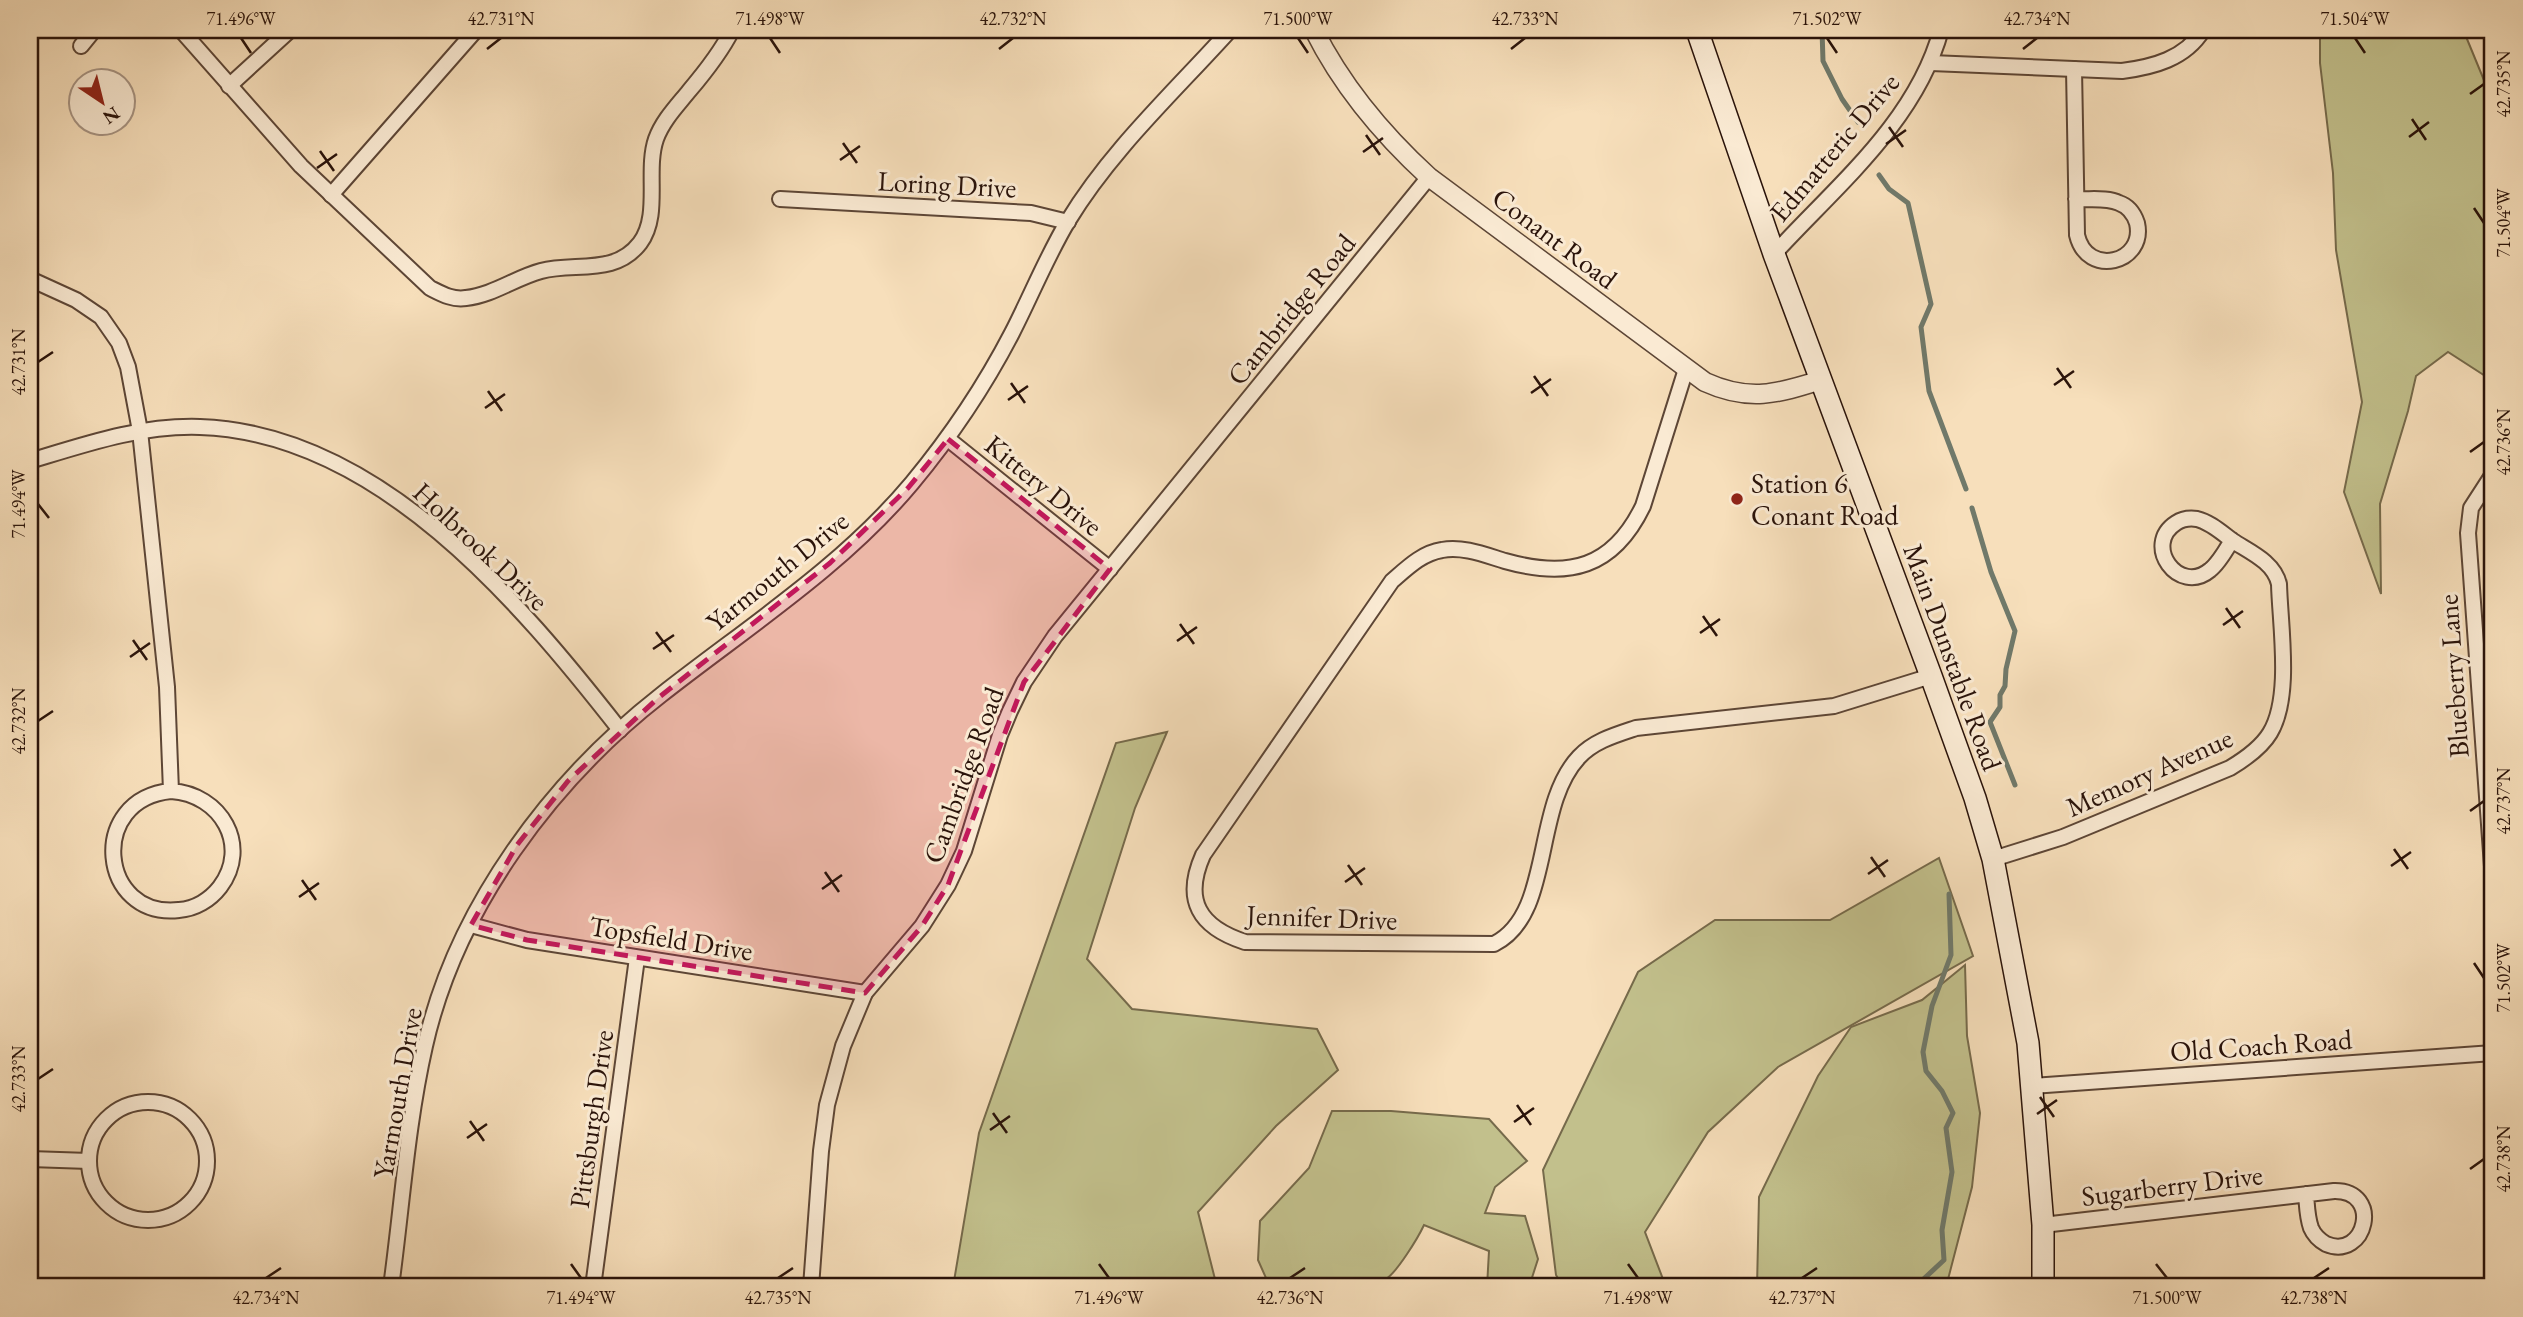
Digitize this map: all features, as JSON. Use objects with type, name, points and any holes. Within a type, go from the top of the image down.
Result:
[{"type":"main road","name":"Main Dunstable Road","points":[[1697,30],[1774,254],[1975,798],[1993,859],[2028,1043],[2043,1225],[2043,1287]]},
{"type":"street","points":[[81,46],[94,30]]},
{"type":"street","points":[[181,30],[301,166],[331,195],[430,288],[446,297],[462,299],[477,296],[542,271],[589,268],[628,256],[646,235],[651,204],[652,157],[659,133],[674,108],[719,53],[732,30]]},
{"type":"street","points":[[229,86],[290,30]]},
{"type":"street","points":[[331,195],[476,30]]},
{"type":"street","name":"Yarmouth Drive","points":[[391,1287],[425,1044],[451,965],[494,882],[544,808],[620,730],[830,563],[908,488],[948,439],[1004,347],[1068,222],[1092,185],[1230,30]]},
{"type":"street","name":"Conant Road","points":[[1314,30],[1327,57],[1362,107],[1402,153],[1429,177],[1686,369],[1705,382],[1744,395],[1783,392],[1821,380]]},
{"type":"street","name":"Edmatteric Drive","points":[[1774,254],[1883,136],[1910,101],[1931,64],[1941,30]]},
{"type":"street","points":[[1931,64],[2122,71],[2161,63],[2183,51],[2203,30]]},
{"type":"street","points":[[2074,69],[2076,199],[2077,234],[2084,251],[2094,258],[2106,261],[2118,259],[2129,252],[2138,230],[2135,218],[2127,208],[2111,200],[2076,199]]},
{"type":"street","name":"Cambridge Road","points":[[811,1287],[827,1105],[843,1045],[866,993],[922,926],[948,885],[964,851],[1000,735],[1024,682],[1038,658],[1429,177]]},
{"type":"street","name":"Loring Drive","points":[[780,199],[1031,213],[1068,222]]},
{"type":"street","points":[[30,279],[76,300],[100,317],[111,329],[128,367],[140,431],[167,687],[171,791]]},
{"type":"street","name":"Jennifer Drive","points":[[1686,369],[1643,506],[1634,525],[1620,543],[1605,555],[1573,569],[1557,570],[1538,569],[1463,550],[1443,550],[1418,560],[1392,581],[1203,855],[1195,873],[1193,889],[1205,920],[1217,931],[1245,942],[1494,944],[1507,937],[1518,926],[1528,908],[1559,787],[1579,757],[1594,745],[1636,728],[1834,706],[1931,676]]},
{"type":"street","name":"Holbrook Drive","points":[[30,461],[102,439],[140,431],[198,427],[253,433],[324,460],[398,499],[428,521],[522,614],[620,730]]},
{"type":"street","name":"Kittery Drive","points":[[948,439],[1110,569]]},
{"type":"street","name":"Blueberry Lane","points":[[2493,474],[2472,508],[2468,533],[2493,880]]},
{"type":"street","name":"Memory Avenue","points":[[1993,859],[2063,837],[2230,768],[2252,753],[2270,733],[2280,707],[2283,682],[2277,579],[2267,563],[2232,540],[2203,521],[2185,519],[2174,524],[2166,533],[2162,552],[2167,565],[2177,574],[2196,577],[2214,567],[2232,540]]},
{"type":"street","points":[[171,791],[192,794],[218,812],[228,829],[232,849],[229,870],[212,896],[195,907],[174,911],[155,908],[131,894],[120,879],[113,852],[115,834],[130,810],[153,794],[171,791]]},
{"type":"street","name":"Topsfield Drive","points":[[471,925],[527,940],[866,993]]},
{"type":"street","name":"Pittsburgh Drive","points":[[593,1287],[637,958]]},
{"type":"street","name":"Old Coach Road","points":[[2032,1086],[2493,1053]]},
{"type":"street","points":[[154,1103],[181,1113],[195,1126],[204,1144],[207,1163],[203,1182],[194,1199],[179,1211],[152,1220],[124,1215],[108,1204],[92,1180],[89,1161],[97,1133],[109,1118],[125,1107],[154,1103]]},
{"type":"street","points":[[30,1159],[89,1161]]},
{"type":"street","name":"Sugarberry Drive","points":[[2043,1225],[2306,1194],[2340,1191],[2356,1198],[2362,1207],[2365,1219],[2359,1235],[2345,1245],[2332,1246],[2320,1241],[2312,1230],[2306,1194]]},
{"type":"highlighted area","points":[[948,439],[1110,569],[1024,682],[948,885],[922,926],[865,993],[527,940],[471,925],[517,845],[568,781],[658,698],[830,563],[908,488]]},
{"type":"shaded area","points":[[2320,30],[2468,30],[2467,39],[2493,102],[2493,381],[2448,352],[2416,376],[2380,504],[2381,594],[2344,492],[2362,402],[2336,250],[2333,173],[2320,63]]},
{"type":"shaded area","points":[[1167,732],[1135,808],[1087,959],[1132,1009],[1317,1029],[1338,1070],[1276,1126],[1198,1212],[1217,1287],[953,1287],[979,1133],[1116,743]]},
{"type":"shaded area","points":[[1939,858],[1973,956],[1778,1067],[1708,1132],[1645,1232],[1666,1287],[1563,1287],[1556,1275],[1543,1170],[1638,972],[1715,920],[1830,920]]},
{"type":"shaded area","points":[[1965,965],[1967,1036],[1980,1113],[1972,1187],[1946,1287],[1757,1287],[1759,1197],[1818,1076],[1851,1027],[1922,1000]]},
{"type":"shaded area","points":[[1332,1111],[1391,1111],[1489,1119],[1527,1161],[1495,1187],[1485,1213],[1525,1216],[1538,1259],[1529,1287],[1487,1287],[1489,1251],[1424,1225],[1396,1269],[1386,1279],[1377,1283],[1330,1288],[1270,1287],[1258,1260],[1260,1221],[1309,1168]]},
{"type":"waterway","points":[[1822,30],[1823,61],[1842,99],[1858,122]]},
{"type":"waterway","points":[[1879,175],[1889,189],[1908,203],[1931,304],[1921,327],[1929,391],[1966,489]]},
{"type":"waterway","points":[[1972,508],[1991,572],[2015,631],[2005,686],[2000,695],[2000,707],[1990,722],[2015,785]]},
{"type":"waterway","points":[[1915,1287],[1944,1260],[1942,1230],[1952,1172],[1946,1128],[1953,1113],[1942,1091],[1926,1071],[1923,1052],[1932,1006],[1951,955],[1949,894]]},
{"type":"place","name":"Station 6 Conant Road","points":[[1737,499]]}]
